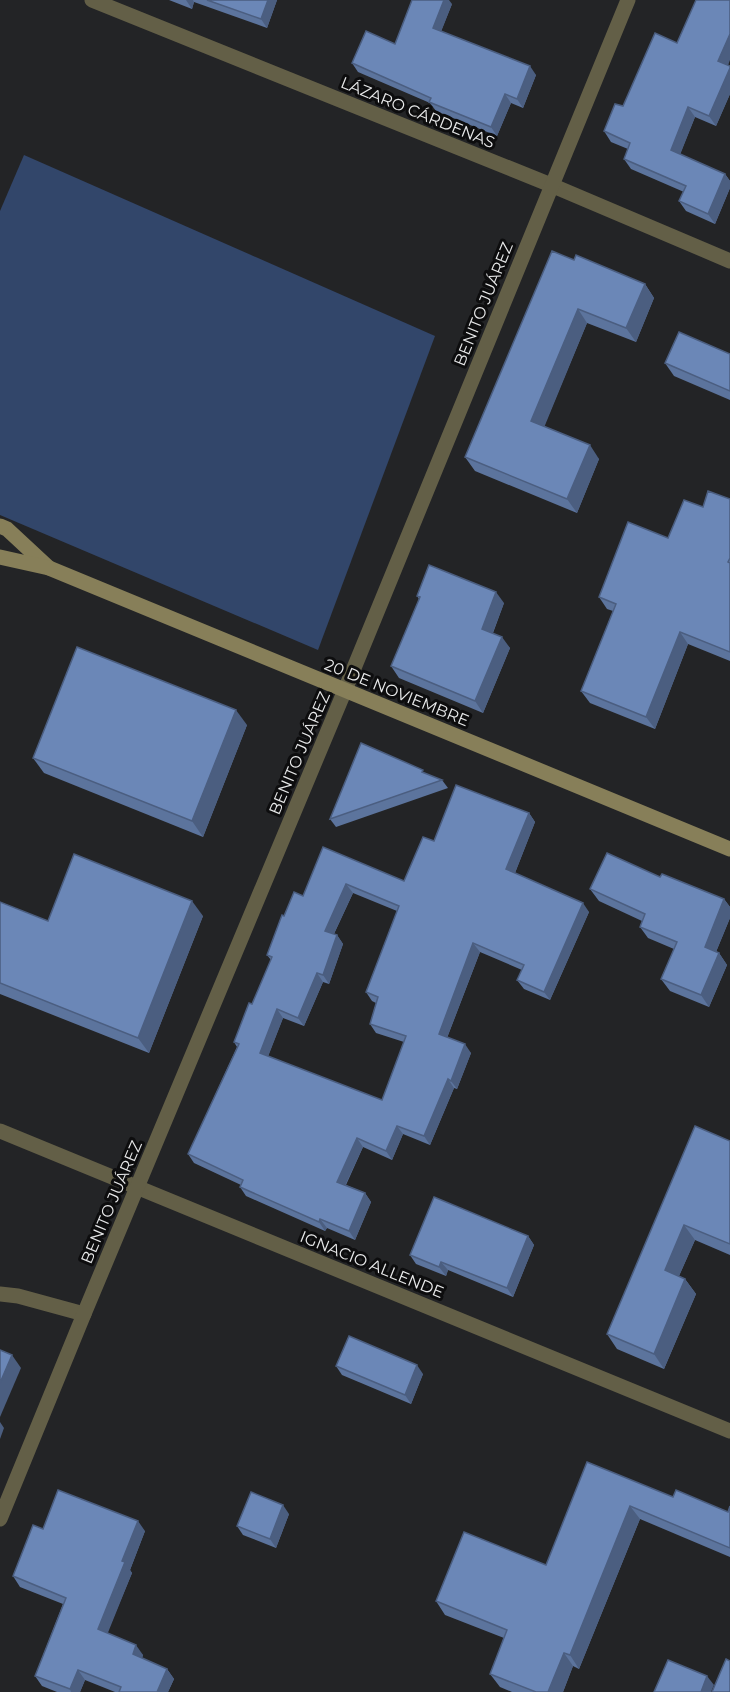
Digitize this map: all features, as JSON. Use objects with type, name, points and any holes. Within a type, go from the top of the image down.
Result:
[{"type":"main road","name":"20 DE NOVIEMBRE","points":[[0,526],[7,529],[49,568]]},
{"type":"main road","name":"20 DE NOVIEMBRE","points":[[0,557],[49,568],[730,849]]},
{"type":"street","name":"LÁZARO CÁRDENAS","points":[[92,0],[551,185],[730,261]]},
{"type":"street","name":"BENITO JUÁREZ","points":[[0,1519],[136,1187],[345,690],[628,0]]},
{"type":"street","name":"IGNACIO ALLENDE","points":[[0,1131],[730,1431]]},
{"type":"street","points":[[0,1294],[18,1296],[84,1314]]},
{"type":"shaded area","points":[[24,155],[435,336],[318,650],[0,515],[0,211]]},
{"type":"building","points":[[207,0],[268,0],[261,19]]},
{"type":"building","points":[[412,0],[444,0],[433,28],[530,66],[517,99],[505,94],[491,127],[429,102],[431,98],[352,63],[366,31],[395,44]]},
{"type":"building","points":[[696,0],[730,0],[730,34],[718,61],[730,68],[709,116],[688,107],[671,150],[725,174],[708,214],[679,201],[686,186],[624,159],[630,143],[604,131],[615,104],[623,106],[655,33],[677,43]]},
{"type":"building","points":[[552,251],[574,260],[576,255],[645,284],[626,328],[578,309],[531,421],[590,445],[567,499],[465,457]]},
{"type":"building","points":[[679,332],[730,354],[730,391],[665,363]]},
{"type":"building","points":[[708,491],[730,499],[730,558],[728,562],[730,563],[730,652],[680,632],[646,717],[581,691],[616,604],[599,597],[628,522],[668,538],[684,500],[703,507]]},
{"type":"building","points":[[429,565],[496,592],[482,629],[502,637],[475,701],[391,666],[420,597],[417,596]]},
{"type":"building","points":[[77,647],[236,710],[192,821],[33,758]]},
{"type":"building","points":[[361,743],[423,770],[422,772],[442,780],[330,819]]},
{"type":"building","points":[[456,785],[529,813],[506,869],[583,903],[544,992],[517,980],[524,965],[473,943],[439,1034],[465,1044],[451,1081],[448,1079],[424,1136],[397,1126],[386,1151],[357,1138],[337,1182],[365,1193],[349,1231],[320,1219],[319,1222],[240,1187],[243,1180],[188,1154],[239,1044],[234,1042],[249,1003],[252,1004],[272,957],[267,955],[282,915],[284,916],[294,892],[303,896],[323,847],[404,881],[423,837],[434,841]],"holes":[[[346,884],[399,906],[366,992],[378,997],[370,1024],[406,1036],[382,1100],[260,1053],[277,1009],[298,1018],[317,973],[323,975],[337,935],[325,931]]]},
{"type":"building","points":[[607,853],[660,877],[662,874],[724,899],[705,947],[719,953],[701,995],[661,979],[677,942],[640,927],[645,914],[590,889]]},
{"type":"building","points":[[74,854],[192,901],[138,1038],[0,983],[0,902],[48,921]]},
{"type":"building","points":[[695,1126],[730,1141],[730,1244],[684,1225],[665,1270],[685,1279],[654,1354],[607,1334]]},
{"type":"building","points":[[434,1197],[528,1236],[507,1288],[441,1262],[439,1267],[410,1255]]},
{"type":"building","points":[[349,1336],[417,1365],[405,1395],[336,1366]]},
{"type":"building","points":[[0,1350],[12,1355],[0,1383]]},
{"type":"building","points":[[587,1462],[673,1497],[676,1490],[728,1512],[730,1506],[730,1548],[630,1506],[570,1655],[564,1653],[548,1692],[536,1692],[490,1674],[507,1630],[436,1601],[464,1532],[546,1565]]},
{"type":"building","points":[[58,1490],[138,1521],[122,1561],[125,1562],[98,1629],[136,1645],[133,1654],[167,1669],[157,1692],[119,1692],[121,1687],[78,1670],[70,1689],[35,1676],[66,1598],[13,1576],[33,1525],[43,1529]]},
{"type":"building","points":[[251,1492],[283,1505],[270,1539],[237,1526]]},
{"type":"building","points":[[726,1659],[730,1661],[730,1692],[712,1692]]},
{"type":"building","points":[[668,1660],[707,1676],[701,1692],[654,1692]]}]
